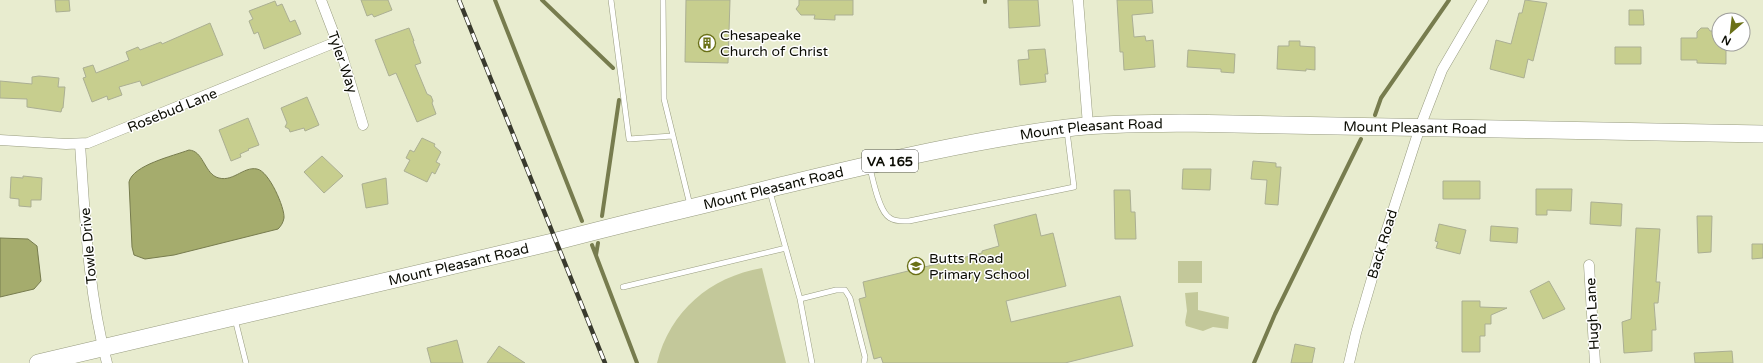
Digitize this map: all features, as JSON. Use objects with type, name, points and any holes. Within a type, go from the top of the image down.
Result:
[{"type":"highway","name":"Mount Pleasant Road","points":[[38,363],[104,355],[234,316],[557,241],[869,165],[1013,136],[1066,128],[1182,123],[1763,134]]},
{"type":"street","name":"Tyler Way","points":[[321,0],[363,125]]},
{"type":"street","points":[[1078,0],[1088,126]]},
{"type":"street","name":"Back Road","points":[[1349,363],[1356,333],[1380,251],[1420,127],[1442,70],[1483,0]]},
{"type":"street","name":"Rosebud Lane","points":[[0,140],[80,144],[99,140],[336,42]]},
{"type":"street","name":"Towle Drive","points":[[80,144],[89,265],[104,355]]},
{"type":"street","name":"Hugh Lane","points":[[1589,265],[1595,363]]},
{"type":"lane","points":[[610,0],[629,139],[672,136]]},
{"type":"lane","points":[[663,0],[664,99],[690,208]]},
{"type":"lane","points":[[869,165],[882,211],[889,218],[897,221],[909,221],[1074,186],[1066,128]]},
{"type":"lane","points":[[770,189],[800,299],[812,363]]},
{"type":"lane","points":[[623,287],[786,248]]},
{"type":"lane","points":[[800,299],[836,290],[845,290],[850,298],[865,357],[864,363]]},
{"type":"lane","points":[[234,316],[246,363]]},
{"type":"shaded area","points":[[189,150],[194,151],[201,157],[212,174],[222,179],[232,177],[252,169],[262,171],[275,190],[282,206],[284,218],[280,227],[278,229],[174,255],[145,259],[134,255],[132,247],[129,182],[132,176],[154,162]]},
{"type":"shaded area","points":[[0,238],[28,239],[37,246],[41,281],[34,289],[0,297]]},
{"type":"shaded area","points":[[1178,261],[1202,261],[1202,283],[1178,283]]},
{"type":"shaded area","points":[[762,268],[786,363],[657,363],[663,344],[672,327],[682,312],[695,299],[709,288],[725,279]]},
{"type":"shaded area","points":[[1198,292],[1198,310],[1229,317],[1228,329],[1213,327],[1203,331],[1186,326],[1185,322],[1187,311],[1185,293]]},
{"type":"building","points":[[55,0],[69,0],[70,11],[56,12]]},
{"type":"building","points":[[361,0],[388,0],[392,10],[374,17],[372,14],[367,16]]},
{"type":"building","name":"Chesapeake Church of Christ","points":[[686,0],[730,0],[728,63],[685,62]]},
{"type":"building","points":[[799,0],[853,0],[853,15],[835,15],[835,20],[814,19],[815,15],[801,15],[796,9],[799,5]]},
{"type":"building","points":[[1008,0],[1038,0],[1040,26],[1009,28]]},
{"type":"building","points":[[1117,0],[1152,0],[1153,13],[1132,15],[1134,37],[1145,36],[1146,41],[1153,40],[1155,67],[1124,70],[1123,52],[1120,52]]},
{"type":"building","points":[[1525,0],[1547,3],[1533,61],[1528,59],[1524,78],[1490,69],[1496,40],[1511,44],[1519,13],[1522,13]]},
{"type":"building","points":[[275,1],[277,6],[282,4],[290,22],[295,20],[301,34],[264,49],[258,32],[254,34],[249,21],[253,19],[249,11]]},
{"type":"building","points":[[1629,10],[1643,10],[1644,25],[1629,25]]},
{"type":"building","points":[[210,23],[223,55],[142,86],[140,81],[119,87],[122,95],[108,100],[107,96],[92,102],[83,78],[86,77],[83,68],[93,65],[96,73],[129,60],[126,52],[138,47],[140,50],[161,42],[162,44]]},
{"type":"building","points":[[409,28],[421,63],[415,65],[427,94],[431,96],[436,114],[417,122],[396,73],[389,76],[375,40]]},
{"type":"building","points":[[1701,28],[1708,28],[1711,31],[1711,52],[1726,52],[1726,64],[1697,63],[1697,60],[1681,60],[1681,38],[1697,38],[1697,32]]},
{"type":"building","points":[[1289,41],[1300,41],[1300,46],[1315,47],[1315,70],[1306,69],[1306,71],[1277,69],[1278,46],[1289,46]]},
{"type":"building","points":[[1615,47],[1641,47],[1641,64],[1615,64]]},
{"type":"building","points":[[1045,49],[1048,74],[1045,74],[1046,82],[1020,85],[1018,60],[1029,59],[1028,50]]},
{"type":"building","points":[[1188,50],[1235,54],[1234,73],[1221,72],[1221,69],[1187,67]]},
{"type":"building","points":[[39,76],[59,78],[58,87],[65,87],[63,108],[61,112],[27,107],[27,99],[0,98],[0,81],[32,84],[32,77]]},
{"type":"building","points":[[307,97],[319,125],[305,131],[304,128],[290,132],[289,129],[285,127],[287,123],[281,108]]},
{"type":"building","points":[[248,118],[259,145],[248,149],[249,150],[240,154],[241,157],[231,161],[219,130]]},
{"type":"building","points":[[422,138],[435,144],[434,146],[441,152],[436,162],[440,164],[435,174],[432,172],[427,182],[404,171],[410,160],[406,158],[410,150],[414,152]]},
{"type":"building","points":[[322,156],[343,176],[324,193],[304,172]]},
{"type":"building","points":[[1253,161],[1276,163],[1276,167],[1281,167],[1278,205],[1265,204],[1267,180],[1251,179]]},
{"type":"building","points":[[1183,169],[1211,169],[1210,190],[1182,189]]},
{"type":"building","points":[[23,176],[42,178],[41,200],[31,200],[31,207],[19,206],[19,199],[10,198],[11,177],[23,178]]},
{"type":"building","points":[[386,178],[388,204],[366,208],[362,184]]},
{"type":"building","points":[[1443,181],[1480,181],[1480,199],[1443,199]]},
{"type":"building","points":[[1536,189],[1572,189],[1571,211],[1547,210],[1547,215],[1536,215]]},
{"type":"building","points":[[1114,190],[1130,190],[1131,212],[1135,212],[1136,239],[1115,239]]},
{"type":"building","points":[[1591,202],[1622,204],[1621,226],[1590,224]]},
{"type":"building","points":[[1036,214],[1041,236],[1053,233],[1066,286],[1006,301],[1011,322],[1120,296],[1133,346],[1065,363],[883,363],[881,357],[874,359],[859,299],[866,297],[863,282],[982,253],[982,251],[999,246],[994,225]]},
{"type":"building","points":[[1697,216],[1712,216],[1711,252],[1698,253]]},
{"type":"building","points":[[1439,224],[1466,230],[1460,254],[1436,248],[1438,242],[1435,241]]},
{"type":"building","points":[[1491,226],[1518,228],[1517,243],[1490,241]]},
{"type":"building","points":[[1636,228],[1660,229],[1656,282],[1660,282],[1658,303],[1654,303],[1656,330],[1652,330],[1652,351],[1624,353],[1622,322],[1631,319]]},
{"type":"building","points":[[1752,244],[1763,244],[1763,258],[1752,259]]},
{"type":"building","points":[[1549,281],[1565,309],[1543,319],[1530,291]]},
{"type":"building","points":[[1462,301],[1480,301],[1480,307],[1507,308],[1491,315],[1491,324],[1485,324],[1485,336],[1480,336],[1480,352],[1462,352]]},
{"type":"building","points":[[457,340],[463,363],[431,363],[427,348]]},
{"type":"building","points":[[1295,344],[1315,348],[1312,363],[1291,363]]},
{"type":"building","points":[[499,346],[525,363],[487,363]]},
{"type":"building","points":[[1732,351],[1733,363],[1695,363],[1694,353]]},
{"type":"waterway","points":[[495,0],[582,221]]},
{"type":"waterway","points":[[542,0],[613,68]]},
{"type":"waterway","points":[[1375,115],[1381,98],[1449,0]]},
{"type":"waterway","points":[[602,216],[619,100]]},
{"type":"waterway","points":[[1254,363],[1275,314],[1361,139]]},
{"type":"waterway","points":[[596,255],[598,243]]},
{"type":"waterway","points":[[592,245],[637,363]]},
{"type":"railway","points":[[459,0],[605,363]]},
{"type":"place","name":"Chesapeake Church of Christ","points":[[707,43]]},
{"type":"place","name":"Butts Road Primary School","points":[[916,266]]}]
